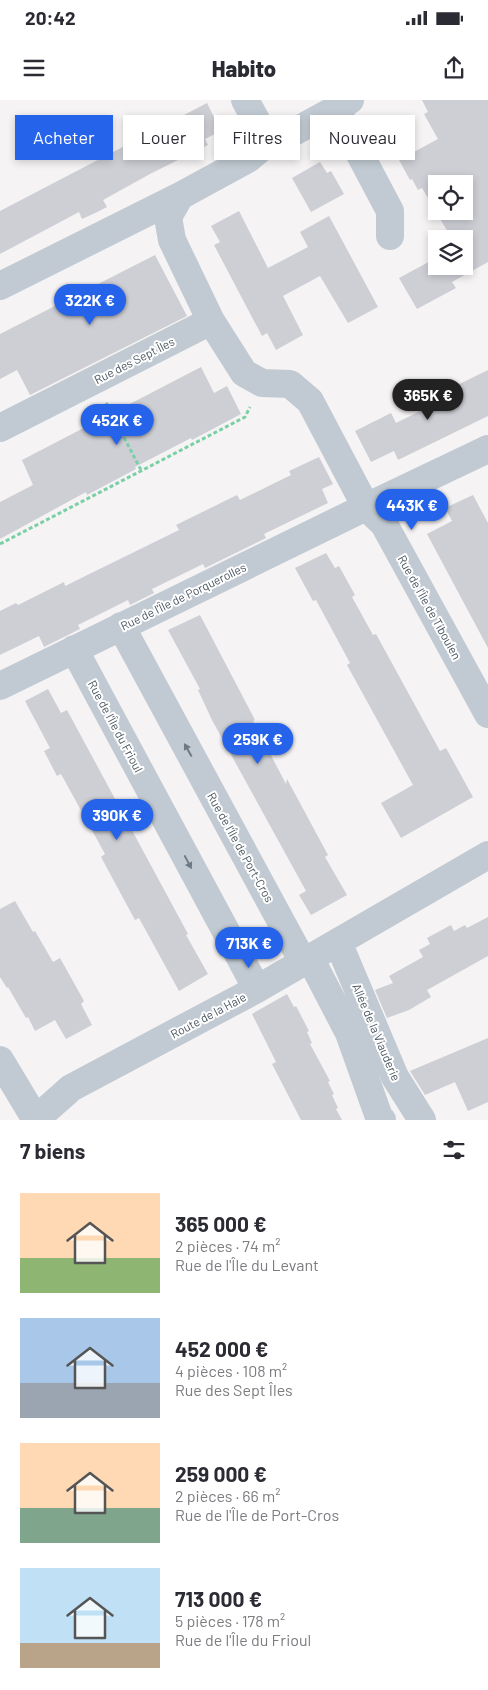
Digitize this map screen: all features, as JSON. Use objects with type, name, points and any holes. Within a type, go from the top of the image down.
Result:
[{"type":"street","points":[[245,100],[253,115]]},
{"type":"street","points":[[300,129],[343,105],[390,211],[390,236]]},
{"type":"street","points":[[0,286],[180,196],[246,160]]},
{"type":"street","points":[[180,196],[168,217],[172,240],[211,321],[244,373],[262,383]]},
{"type":"street","name":"Rue des Sept Îles","points":[[1,424],[211,321]]},
{"type":"street","name":"Rue de l'Île de Tiboulen","points":[[262,383],[290,384],[310,401],[366,507],[384,524],[488,714]]},
{"type":"street","name":"Rue de l'Île de Porquerolles","points":[[0,686],[366,507],[488,450]]},
{"type":"street","name":"Rue de l'Île de Port-Cros","points":[[121,626],[349,1033],[382,1120]]},
{"type":"street","name":"Rue de l'Île du Frioul","points":[[74,649],[257,989]]},
{"type":"street","name":"Route de la Haie","points":[[35,1120],[71,1088],[257,989],[488,855]]},
{"type":"street","name":"Allée de la Viauderie","points":[[338,942],[395,1077],[422,1120]]},
{"type":"street","points":[[0,1060],[35,1120]]},
{"type":"path","points":[[94,380],[141,470]]},
{"type":"path","points":[[0,544],[245,417],[262,383]]},
{"type":"building","points":[[422,100],[488,100],[488,262],[473,270],[473,230],[447,230],[441,220],[473,220],[473,175],[428,175],[428,198],[422,188],[418,190],[412,179],[410,180],[399,160],[415,160],[415,151],[438,139],[424,114],[428,112]]},
{"type":"building","points":[[207,103],[214,117],[214,134],[205,139],[208,145],[204,147],[204,115],[184,115]]},
{"type":"building","points":[[123,147],[123,160],[178,160],[103,200],[107,207],[82,219],[79,212],[0,254],[0,211],[98,160],[113,160],[113,152]]},
{"type":"building","points":[[320,162],[327,173],[331,171],[344,194],[311,212],[292,178]]},
{"type":"building","points":[[239,211],[268,268],[308,247],[300,232],[329,216],[378,307],[348,323],[320,276],[283,296],[303,335],[276,350],[267,333],[262,336],[214,245],[220,242],[211,226]]},
{"type":"building","points":[[155,255],[187,316],[30,395],[17,370],[0,379],[0,334]]},
{"type":"building","points":[[428,262],[428,275],[465,275],[452,282],[456,288],[417,309],[399,278]]},
{"type":"building","points":[[201,367],[214,393],[227,386],[241,414],[135,467],[136,469],[87,495],[86,492],[0,539],[0,502],[33,485],[22,460]]},
{"type":"building","points":[[488,370],[488,416],[398,460],[394,451],[371,462],[355,431],[391,413],[396,423],[434,404],[431,398]]},
{"type":"building","points":[[319,457],[333,484],[322,489],[328,503],[264,534],[266,538],[205,568],[203,564],[152,589],[154,593],[130,605],[128,600],[78,625],[80,629],[44,647],[39,636],[0,655],[0,611],[16,603],[18,605],[64,582],[65,586],[179,530],[176,525],[237,495],[240,500],[291,475],[289,471]]},
{"type":"building","points":[[473,495],[488,523],[488,648],[427,534],[452,521],[445,508]]},
{"type":"building","points":[[326,553],[335,568],[339,566],[355,595],[352,597],[373,635],[376,634],[440,751],[446,748],[473,797],[401,838],[381,803],[413,785],[347,665],[350,663],[316,600],[313,601],[295,568]]},
{"type":"building","points":[[200,615],[286,784],[287,779],[328,855],[325,857],[347,895],[311,915],[299,895],[306,891],[212,720],[198,690],[200,689],[168,630]]},
{"type":"building","points":[[48,689],[61,713],[67,710],[208,974],[179,991],[139,918],[135,920],[101,857],[105,854],[61,774],[57,776],[44,751],[50,748],[25,701]]},
{"type":"building","points":[[15,901],[53,962],[60,958],[84,1001],[81,1004],[92,1025],[66,1039],[55,1020],[35,1031],[28,1017],[26,1018],[0,977],[0,909]]},
{"type":"building","points":[[488,917],[488,956],[427,990],[431,997],[409,1010],[387,1018],[375,990],[393,983],[389,976],[423,957],[419,950],[430,944],[427,938],[451,925],[454,931],[465,925],[467,928]]},
{"type":"building","points":[[287,994],[294,1007],[296,1006],[309,1031],[307,1032],[312,1043],[310,1044],[330,1081],[328,1082],[338,1108],[336,1109],[342,1120],[301,1120],[272,1064],[276,1062],[252,1014]]},
{"type":"building","points":[[488,1038],[488,1102],[468,1111],[455,1082],[425,1095],[410,1071]]}]
